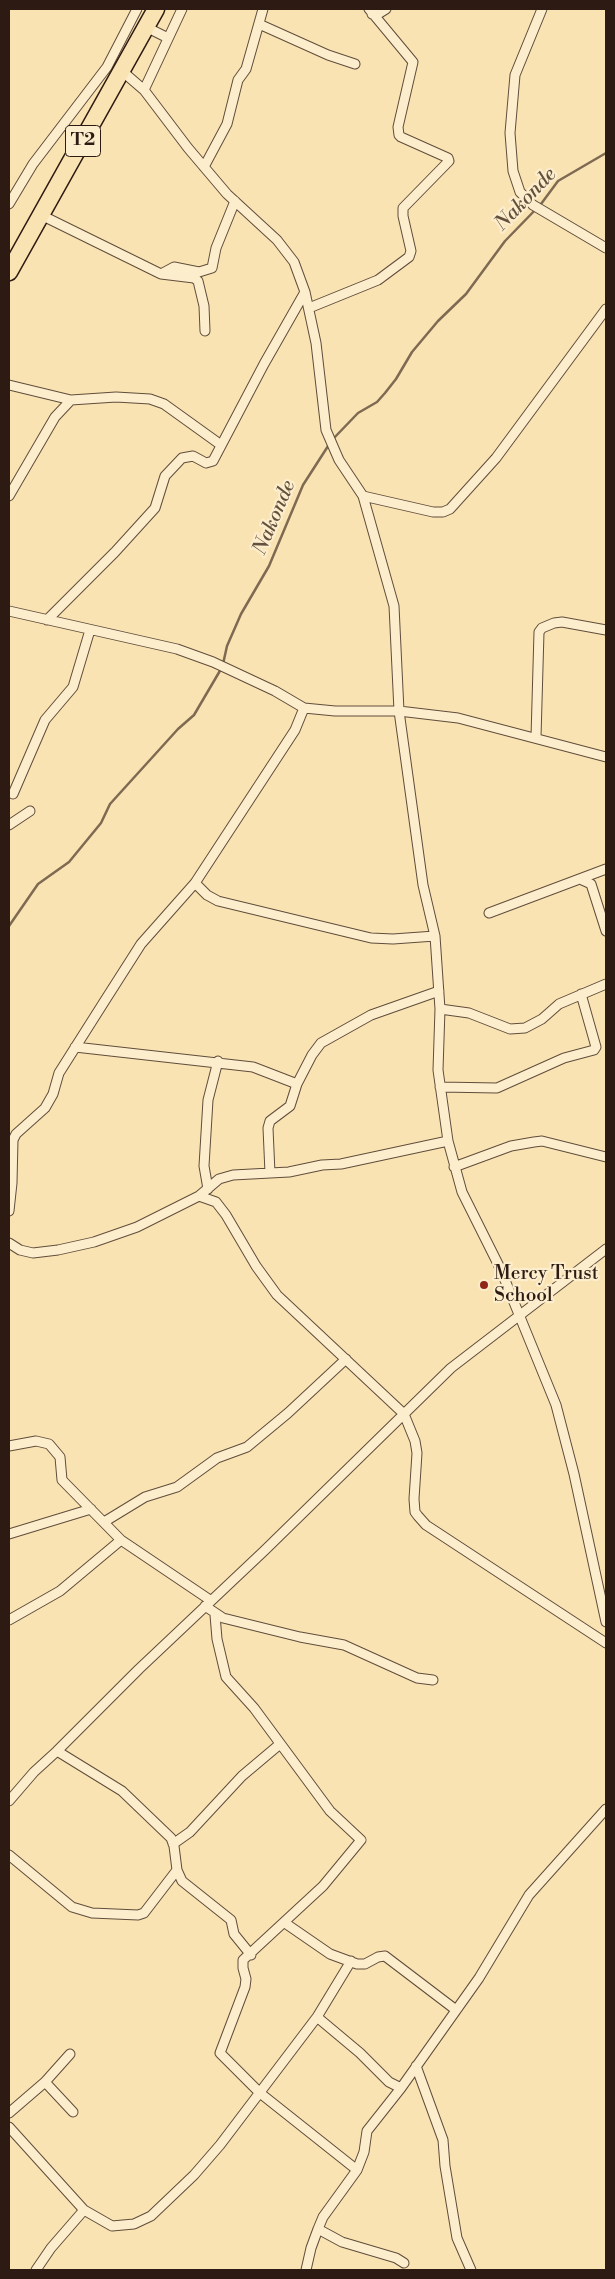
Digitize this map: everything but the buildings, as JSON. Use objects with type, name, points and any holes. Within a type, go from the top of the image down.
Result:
[{"type":"highway","name":"T2","points":[[9,272],[156,9]]},
{"type":"street","points":[[9,204],[33,164],[107,67],[137,9]]},
{"type":"street","points":[[144,90],[182,9]]},
{"type":"street","points":[[204,167],[227,124],[238,80],[246,69],[262,9]]},
{"type":"street","points":[[370,12],[378,14],[386,9]]},
{"type":"street","points":[[542,9],[515,76],[510,133],[513,172],[518,188],[537,208],[606,248]]},
{"type":"street","points":[[309,308],[378,280],[409,257],[411,250],[403,216],[404,208],[449,161],[448,158],[399,135],[398,127],[412,62],[370,12]]},
{"type":"street","points":[[259,24],[328,55],[355,64]]},
{"type":"street","points":[[146,27],[168,38]]},
{"type":"street","points":[[122,71],[144,90],[204,167],[235,201],[277,240],[289,254],[305,292],[316,343],[326,430],[339,460],[363,496],[394,606],[399,711],[423,885],[435,936],[440,1009],[438,1070],[448,1141],[454,1168],[462,1192],[500,1268],[556,1405],[574,1474],[606,1622]]},
{"type":"street","points":[[161,274],[174,267],[199,272],[212,268],[216,248],[235,201]]},
{"type":"street","points":[[41,215],[161,274],[191,276],[198,281],[204,306],[205,331]]},
{"type":"street","points":[[47,620],[115,552],[155,508],[165,476],[182,458],[193,456],[202,462],[213,461],[264,364],[305,292]]},
{"type":"street","points":[[363,496],[433,512],[450,510],[496,458],[606,308]]},
{"type":"street","points":[[9,385],[71,400],[123,396],[157,401],[221,445]]},
{"type":"street","points":[[9,496],[55,417],[71,400]]},
{"type":"street","points":[[9,611],[177,649],[213,662],[275,691],[304,708],[335,711],[399,711],[458,718],[536,737],[606,757]]},
{"type":"street","points":[[536,737],[539,632],[542,628],[562,622],[606,630]]},
{"type":"street","points":[[13,794],[45,720],[73,687],[90,630]]},
{"type":"street","points":[[9,1212],[14,1136],[45,1108],[59,1073],[141,944],[195,884],[295,730],[304,708]]},
{"type":"street","points":[[9,826],[30,811]]},
{"type":"street","points":[[489,913],[582,880],[606,869]]},
{"type":"street","points":[[582,880],[591,884],[606,930]]},
{"type":"street","points":[[195,884],[207,895],[218,901],[371,938],[394,939],[435,936]]},
{"type":"street","points":[[440,1009],[462,1012],[510,1028],[519,1029],[529,1027],[560,1004],[606,984]]},
{"type":"street","points":[[270,1173],[270,1121],[290,1106],[297,1084],[312,1055],[325,1040],[371,1015],[439,991]]},
{"type":"street","points":[[440,1087],[497,1088],[564,1058],[594,1050],[596,1047],[581,994]]},
{"type":"street","points":[[75,1047],[218,1061],[253,1067],[297,1084]]},
{"type":"street","points":[[208,1189],[204,1166],[208,1100],[218,1061]]},
{"type":"street","points":[[9,1243],[20,1250],[33,1253],[94,1242],[138,1228],[200,1196],[222,1178],[233,1175],[289,1172],[322,1165],[342,1164],[448,1141]]},
{"type":"street","points":[[454,1168],[511,1146],[542,1141],[606,1157]]},
{"type":"street","points":[[200,1196],[216,1202],[226,1215],[256,1266],[276,1295],[404,1414],[418,1453],[414,1500],[415,1512],[418,1516],[434,1530],[605,1639]]},
{"type":"street","points":[[9,1799],[34,1772],[207,1603],[265,1550],[451,1368],[606,1249]]},
{"type":"street","points":[[104,1522],[145,1497],[177,1487],[217,1458],[247,1447],[288,1413],[346,1359]]},
{"type":"street","points":[[9,1446],[36,1441],[49,1444],[60,1457],[62,1480],[121,1540],[207,1603],[215,1615],[217,1638],[226,1677],[254,1708],[330,1811],[361,1840],[323,1886],[251,1955],[243,1960],[246,1979],[245,1987],[220,2052],[260,2093],[357,2170]]},
{"type":"street","points":[[9,1534],[91,1509]]},
{"type":"street","points":[[9,1620],[60,1591],[121,1540]]},
{"type":"street","points":[[215,1615],[300,1637],[344,1645],[417,1678],[433,1680]]},
{"type":"street","points":[[173,1844],[190,1832],[242,1776],[280,1744]]},
{"type":"street","points":[[57,1751],[122,1791],[171,1838],[177,1870],[182,1881],[231,1920],[234,1934],[251,1955]]},
{"type":"street","points":[[306,2270],[311,2248],[323,2217],[357,2170],[364,2152],[367,2131],[401,2088],[479,1978],[529,1895],[541,1880],[568,1854],[606,1809]]},
{"type":"street","points":[[9,1855],[72,1907],[92,1913],[138,1915],[144,1913],[177,1870]]},
{"type":"street","points":[[285,1923],[330,1954],[351,1961],[365,1964],[378,1957],[385,1956],[456,2010]]},
{"type":"street","points":[[9,2127],[84,2210],[107,2224],[117,2227],[134,2224],[151,2216],[200,2168],[260,2093],[317,2017],[351,1961]]},
{"type":"street","points":[[317,2017],[354,2048],[389,2082],[401,2088]]},
{"type":"street","points":[[9,2113],[45,2082],[70,2054]]},
{"type":"street","points":[[416,2066],[443,2140],[445,2166],[457,2238],[470,2270]]},
{"type":"street","points":[[45,2082],[73,2112]]},
{"type":"street","points":[[36,2270],[51,2248],[84,2210]]},
{"type":"street","points":[[318,2229],[342,2242],[396,2258],[404,2263]]},
{"type":"waterway","name":"Nakonde","points":[[333,439],[358,413],[377,402],[385,393],[412,352],[438,321],[466,294],[505,241],[541,204],[558,181],[606,153]]},
{"type":"waterway","name":"Nakonde","points":[[223,664],[227,646],[241,614],[269,566],[303,485],[330,443]]},
{"type":"waterway","name":"Nakonde","points":[[9,926],[38,884],[69,862],[101,823],[110,804],[178,729],[194,715],[221,669]]},
{"type":"place","name":"Mercy Trust School","points":[[484,1285]]}]
